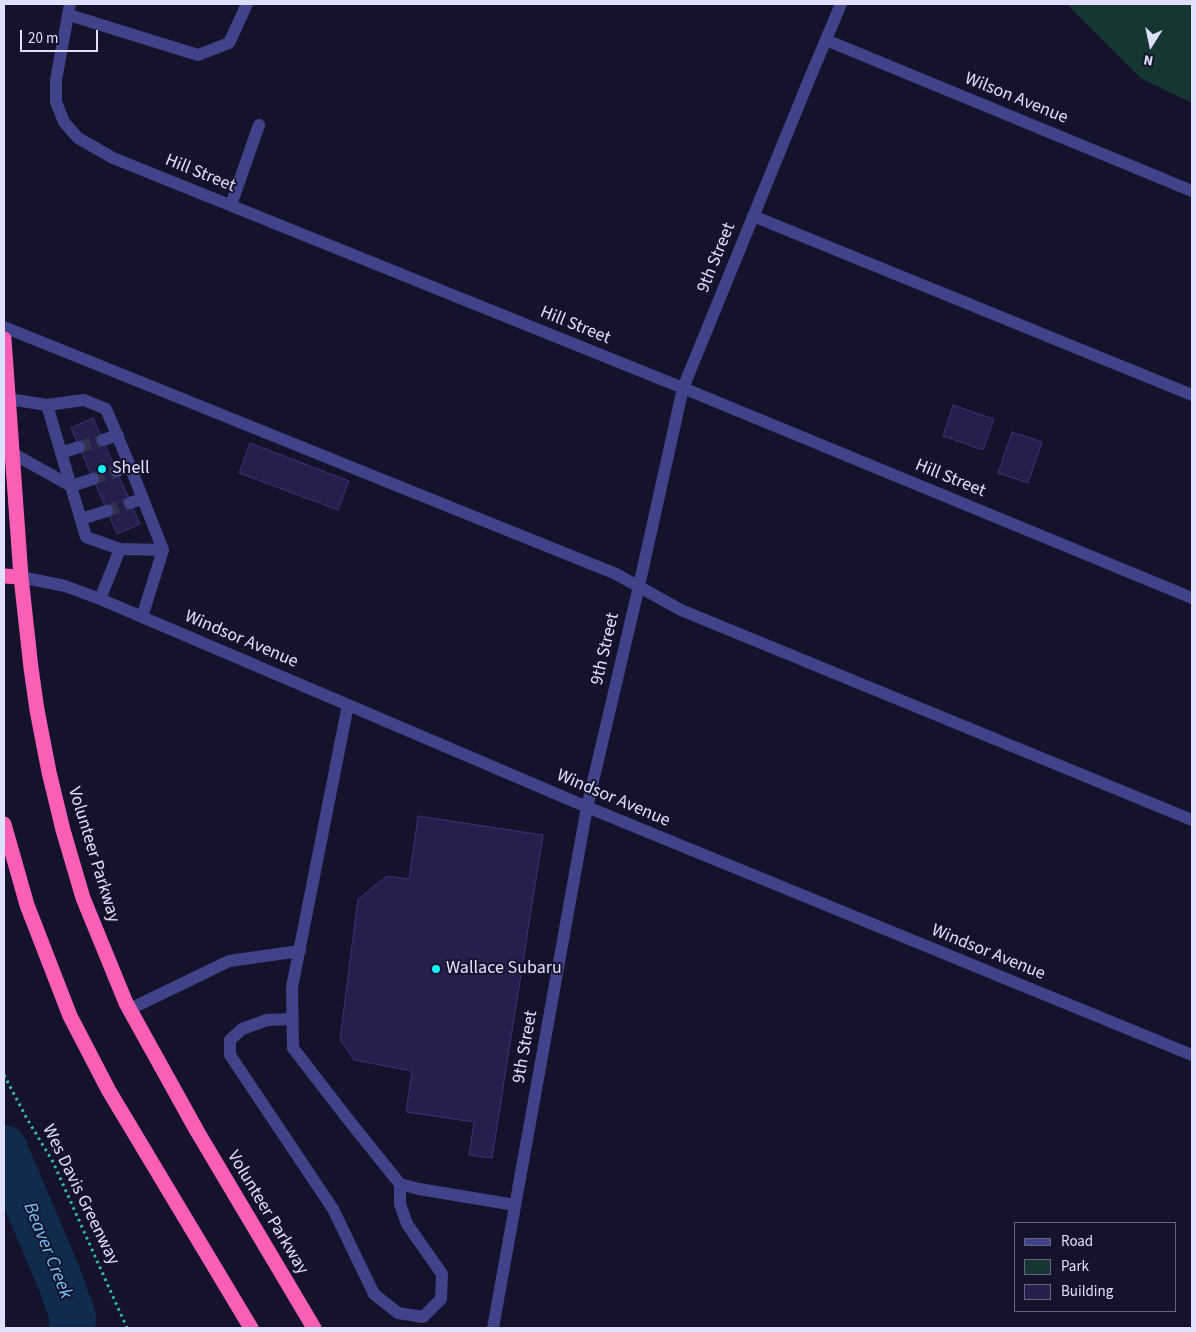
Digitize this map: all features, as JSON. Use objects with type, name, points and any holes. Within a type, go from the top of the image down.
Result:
[{"type":"highway","name":"Volunteer Parkway","points":[[4,339],[21,577],[31,668],[49,772],[63,830],[83,898],[130,1010],[197,1131],[314,1328]]},
{"type":"highway","points":[[4,576],[21,577]]},
{"type":"highway","points":[[4,824],[27,905],[70,1016],[109,1091],[251,1328]]},
{"type":"street","points":[[70,9],[198,55],[229,43],[247,4]]},
{"type":"street","name":"9th Street","points":[[493,1328],[587,807],[683,388],[841,4]]},
{"type":"street","name":"Hill Street","points":[[70,9],[56,80],[56,102],[64,122],[78,138],[113,158],[683,388],[1192,598]]},
{"type":"street","name":"Wilson Avenue","points":[[826,40],[1192,191]]},
{"type":"street","points":[[231,205],[259,125]]},
{"type":"street","points":[[753,216],[1192,395]]},
{"type":"street","points":[[4,326],[616,574],[681,610],[1192,820]]},
{"type":"street","points":[[8,399],[47,405],[84,400],[106,409],[130,466],[136,501],[163,550],[142,617]]},
{"type":"street","points":[[47,405],[86,537],[120,549],[163,550]]},
{"type":"street","points":[[102,440],[118,435]]},
{"type":"street","points":[[61,453],[79,447]]},
{"type":"street","points":[[12,453],[71,486],[93,479]]},
{"type":"street","points":[[116,471],[130,466]]},
{"type":"street","points":[[81,519],[107,511]]},
{"type":"street","points":[[100,599],[120,549]]},
{"type":"street","name":"Windsor Avenue","points":[[21,577],[65,586],[100,599],[587,807],[1192,1055]]},
{"type":"street","points":[[348,705],[292,987],[292,1048],[400,1184],[515,1205]]},
{"type":"street","points":[[130,1010],[229,961],[300,950]]},
{"type":"street","points":[[292,1019],[267,1020],[242,1029],[230,1040],[230,1055],[333,1209],[374,1294],[398,1313],[423,1317],[441,1299],[442,1274],[406,1224],[400,1204],[400,1184]]},
{"type":"path","name":"Wes Davis Greenway","points":[[4,1075],[53,1162],[127,1328]]},
{"type":"green space","points":[[1067,4],[1192,4],[1192,103],[1142,79]]},
{"type":"building","points":[[953,405],[994,419],[983,450],[943,436]]},
{"type":"building","points":[[93,418],[140,524],[117,534],[71,428]]},
{"type":"building","points":[[1012,432],[1042,442],[1028,483],[998,473]]},
{"type":"building","points":[[250,443],[349,481],[338,510],[239,473]]},
{"type":"building","name":"Wallace Subaru","points":[[418,816],[543,835],[492,1158],[469,1155],[474,1122],[406,1112],[412,1071],[354,1060],[340,1040],[358,899],[387,876],[409,879]]},
{"type":"waterway","name":"Beaver Creek","points":[[4,1148],[59,1278],[73,1317],[72,1328]]},
{"type":"tunnel","points":[[79,447],[103,440]]},
{"type":"tunnel","points":[[93,479],[117,471]]},
{"type":"tunnel","points":[[107,511],[130,503]]},
{"type":"place","name":"Shell","points":[[102,469]]},
{"type":"place","name":"Wallace Subaru","points":[[436,969]]}]
